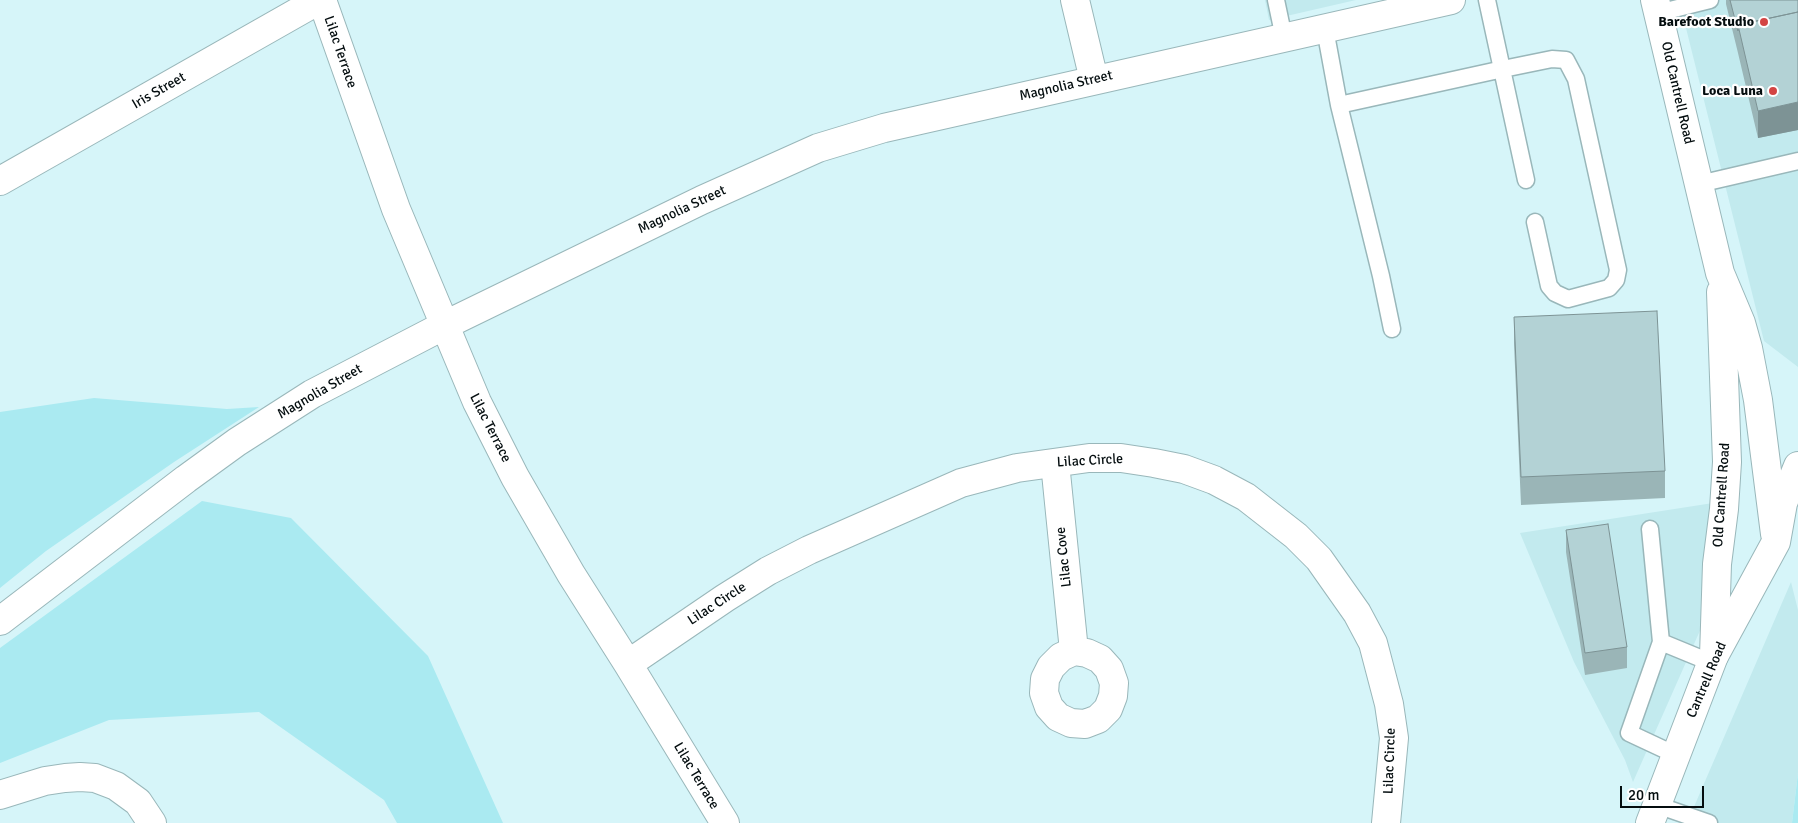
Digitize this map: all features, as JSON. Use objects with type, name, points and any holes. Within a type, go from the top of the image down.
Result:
[{"type":"street","name":"Iris Street","points":[[0,181],[321,0]]},
{"type":"street","name":"Lilac Terrace","points":[[321,0],[396,209],[443,326],[477,402],[515,477],[571,574],[725,823]]},
{"type":"street","points":[[1075,0],[1094,80]]},
{"type":"street","name":"Magnolia Street","points":[[0,621],[237,442],[312,394],[443,326],[702,200],[818,148],[884,128],[1451,0]]},
{"type":"street","name":"Old Cantrell Road","points":[[1657,7],[1720,273],[1741,323],[1748,348],[1758,400],[1776,542]]},
{"type":"street","name":"Old Cantrell Road","points":[[1713,660],[1717,564],[1724,509],[1727,462],[1720,273]]},
{"type":"street","name":"Lilac Circle","points":[[628,664],[768,571],[809,550],[961,483],[1017,468],[1090,458],[1121,458],[1184,469],[1214,480],[1246,497],[1296,536],[1319,559],[1358,613],[1373,643],[1390,704],[1394,738],[1386,823]]},
{"type":"street","name":"Lilac Cove","points":[[1055,463],[1074,652]]},
{"type":"street","name":"Cantrell Road","points":[[1653,814],[1713,660],[1776,542],[1783,503],[1798,466]]},
{"type":"street","name":"Cantrell Road","points":[[1776,542],[1798,523]]},
{"type":"street","points":[[0,794],[45,781],[80,777],[95,778],[116,786],[138,802],[152,823]]},
{"type":"lane","points":[[1276,0],[1284,38]]},
{"type":"lane","points":[[1487,0],[1526,180]]},
{"type":"lane","points":[[1657,7],[1710,0]]},
{"type":"lane","points":[[1325,29],[1339,105],[1392,329]]},
{"type":"lane","points":[[1339,105],[1552,59],[1566,60],[1576,79],[1618,270],[1616,280],[1609,288],[1568,299],[1555,294],[1549,286],[1535,222]]},
{"type":"lane","points":[[1699,184],[1798,161]]},
{"type":"lane","points":[[1650,529],[1661,642],[1629,733],[1676,756]]},
{"type":"lane","points":[[1661,642],[1713,660]]},
{"type":"lane","points":[[1653,814],[1709,823]]},
{"type":"shaded area","points":[[1265,0],[1356,0],[1269,20]]},
{"type":"shaded area","points":[[1679,0],[1798,0],[1798,367],[1764,341]]},
{"type":"shaded area","points":[[94,398],[227,409],[259,407],[174,462],[46,551],[0,588],[0,412]]},
{"type":"shaded area","points":[[202,501],[291,518],[428,656],[503,823],[397,823],[384,800],[259,712],[109,720],[0,763],[0,648]]},
{"type":"shaded area","points":[[1713,503],[1706,617],[1633,782],[1625,760],[1574,662],[1520,533]]},
{"type":"shaded area","points":[[1791,582],[1798,610],[1798,773],[1792,823],[1687,823]]},
{"type":"shaded area","points":[[1798,773],[1798,823],[1792,823]]},
{"type":"building","points":[[1730,0],[1798,0],[1798,12],[1738,25],[1738,31]]},
{"type":"building","name":"Loca Luna","points":[[1798,12],[1798,102],[1758,111],[1738,25]]},
{"type":"building","points":[[1657,311],[1665,471],[1521,477],[1514,317]]},
{"type":"building","points":[[1608,524],[1627,647],[1585,653],[1566,530]]},
{"type":"place","name":"Barefoot Studio","points":[[1764,22]]},
{"type":"place","name":"Loca Luna","points":[[1773,91]]}]
